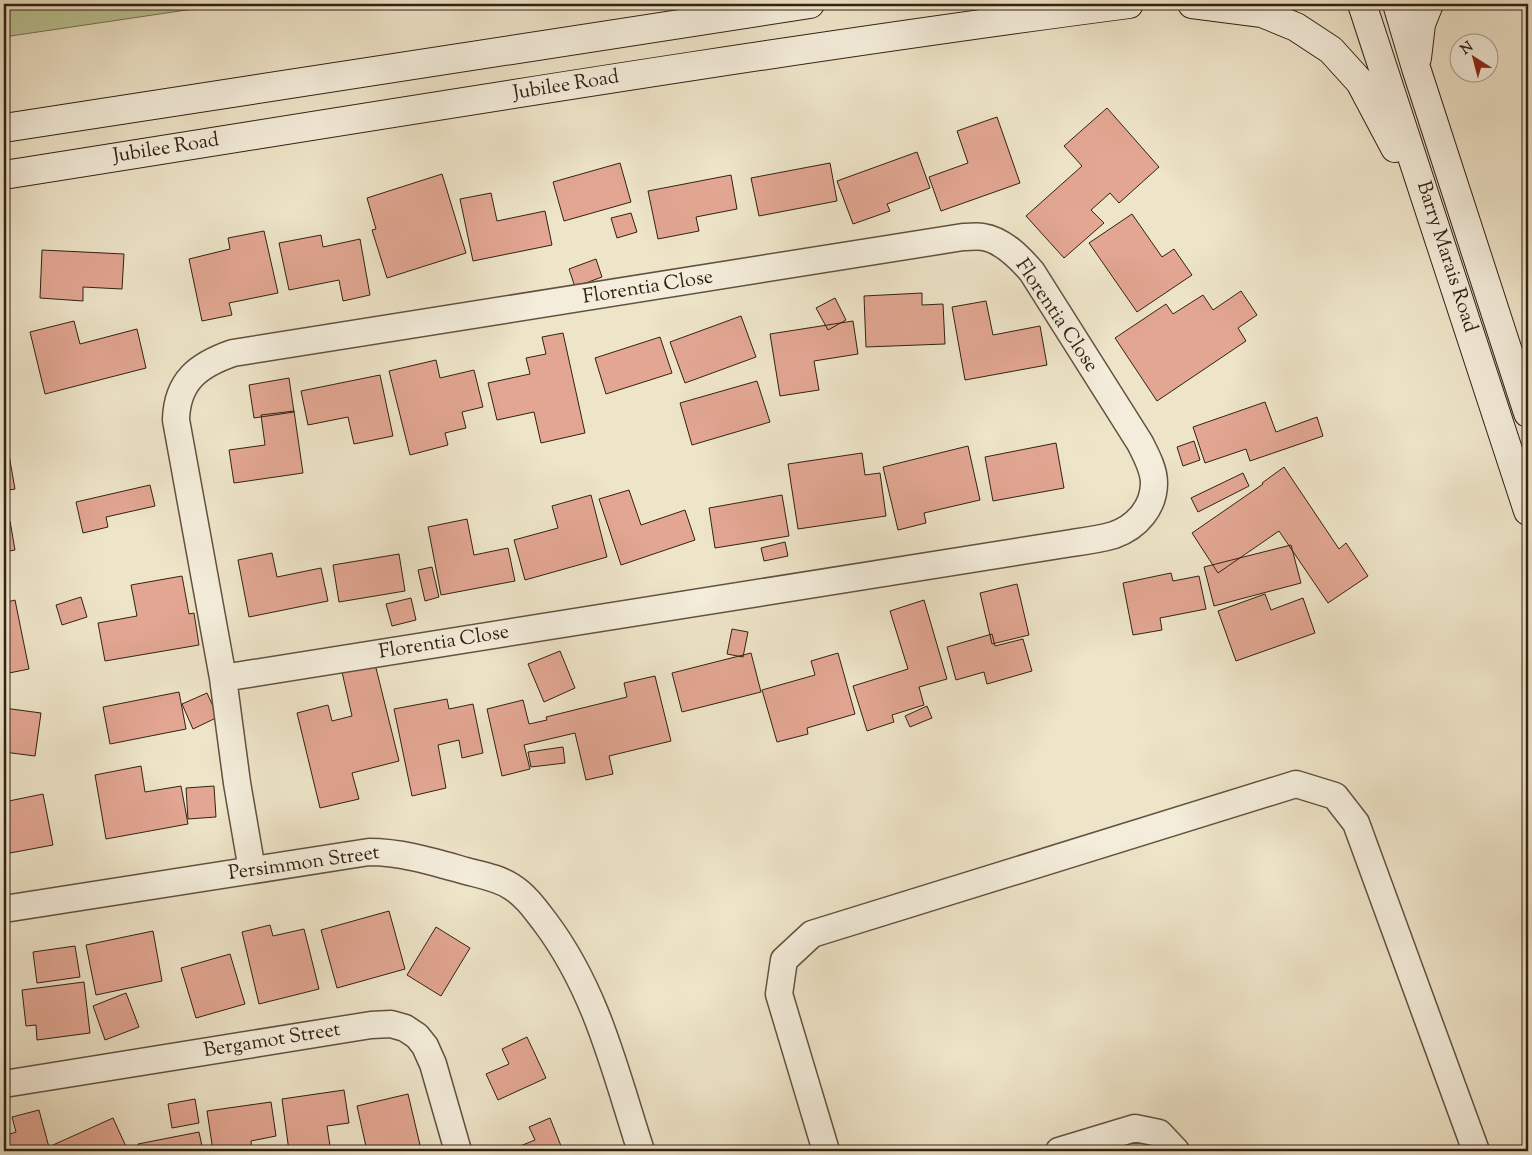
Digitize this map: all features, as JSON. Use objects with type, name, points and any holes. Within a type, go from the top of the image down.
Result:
[{"type":"main road","points":[[4,128],[810,4]]},
{"type":"main road","name":"Jubilee Road","points":[[4,175],[766,54],[958,26],[1129,4]]},
{"type":"main road","points":[[1192,4],[1262,13],[1296,27],[1331,50],[1360,82],[1375,107],[1437,229]]},
{"type":"main road","name":"Barry Marais Road","points":[[1362,4],[1528,511]]},
{"type":"main road","name":"Barry Marais Road","points":[[1397,4],[1528,413]]},
{"type":"main road","points":[[1416,68],[1421,24],[1428,4]]},
{"type":"street","name":"Florentia Close","points":[[224,678],[1062,545],[1114,535],[1131,527],[1144,515],[1152,497],[1154,481],[1150,462],[1140,443],[1032,272],[1019,258],[1008,250],[984,238],[963,237],[233,353],[213,360],[192,375],[184,384],[176,410],[178,431],[224,678],[237,783],[252,870]]},
{"type":"street","points":[[826,1151],[779,994],[784,960],[812,934],[1296,784],[1335,796],[1356,823],[1476,1151]]},
{"type":"street","name":"Persimmon Street","points":[[4,909],[369,852],[392,853],[484,876],[510,886],[532,904],[562,946],[589,994],[599,1019],[641,1151]]},
{"type":"street","name":"Bergamot Street","points":[[4,1084],[371,1025],[391,1024],[405,1028],[417,1036],[425,1046],[433,1064],[458,1151]]},
{"type":"street","points":[[1059,1151],[1135,1128],[1159,1133],[1176,1151]]},
{"type":"green space","points":[[4,4],[227,4],[4,37]]},
{"type":"building","points":[[1107,108],[1159,167],[1119,203],[1110,193],[1091,210],[1104,223],[1064,258],[1026,216],[1082,166],[1064,146]]},
{"type":"building","points":[[997,117],[1020,183],[941,211],[929,177],[968,163],[957,131]]},
{"type":"building","points":[[917,152],[930,188],[887,204],[890,211],[853,224],[837,181]]},
{"type":"building","points":[[620,163],[631,202],[564,221],[553,182]]},
{"type":"building","points":[[830,163],[837,201],[759,216],[751,178]]},
{"type":"building","points":[[442,174],[466,253],[387,278],[372,230],[376,229],[367,198]]},
{"type":"building","points":[[731,175],[737,209],[696,217],[699,231],[658,239],[648,191]]},
{"type":"building","points":[[491,193],[497,221],[545,211],[552,245],[473,261],[460,199]]},
{"type":"building","points":[[631,213],[637,232],[617,238],[611,218]]},
{"type":"building","points":[[1132,214],[1162,257],[1174,249],[1192,275],[1137,312],[1089,243]]},
{"type":"building","points":[[264,231],[278,293],[229,303],[232,315],[202,321],[189,259],[230,249],[228,238]]},
{"type":"building","points":[[321,235],[323,247],[360,239],[370,295],[343,301],[339,280],[289,290],[279,243]]},
{"type":"building","points":[[42,250],[124,254],[122,289],[83,287],[83,301],[40,298]]},
{"type":"building","points":[[596,259],[602,277],[575,287],[569,269]]},
{"type":"building","points":[[1241,291],[1257,315],[1238,328],[1246,341],[1157,401],[1115,338],[1166,304],[1173,314],[1203,295],[1213,310]]},
{"type":"building","points":[[922,293],[922,305],[943,304],[945,344],[866,347],[864,296]]},
{"type":"building","points":[[835,298],[846,320],[828,330],[816,308]]},
{"type":"building","points":[[986,301],[993,335],[1040,326],[1047,365],[965,380],[952,307]]},
{"type":"building","points":[[741,316],[756,357],[685,383],[670,342]]},
{"type":"building","points":[[74,321],[80,344],[137,329],[146,368],[45,394],[30,332]]},
{"type":"building","points":[[853,321],[858,354],[814,361],[819,390],[780,396],[770,334]]},
{"type":"building","points":[[563,333],[585,433],[541,443],[534,412],[497,420],[488,383],[530,374],[526,358],[546,354],[542,337]]},
{"type":"building","points":[[660,337],[672,373],[606,394],[595,358]]},
{"type":"building","points":[[436,360],[440,378],[474,370],[483,407],[462,412],[466,428],[445,433],[448,445],[410,455],[389,371]]},
{"type":"building","points":[[380,375],[393,436],[354,444],[348,417],[308,425],[301,391]]},
{"type":"building","points":[[289,378],[294,412],[254,418],[249,385]]},
{"type":"building","points":[[757,381],[770,422],[692,445],[680,403]]},
{"type":"building","points":[[1265,402],[1276,432],[1317,417],[1323,436],[1250,461],[1246,449],[1205,463],[1193,427]]},
{"type":"building","points":[[294,411],[303,473],[234,483],[229,450],[265,445],[261,415]]},
{"type":"building","points":[[4,427],[15,489],[4,491]]},
{"type":"building","points":[[1194,441],[1200,460],[1183,466],[1177,447]]},
{"type":"building","points":[[1056,443],[1064,488],[993,501],[985,457]]},
{"type":"building","points":[[968,446],[980,500],[924,513],[926,523],[898,530],[883,467]]},
{"type":"building","points":[[862,453],[865,475],[880,473],[886,516],[798,529],[788,464]]},
{"type":"building","points":[[1284,467],[1339,549],[1346,543],[1368,576],[1328,603],[1279,531],[1218,573],[1192,533],[1263,484]]},
{"type":"building","points":[[1243,473],[1249,486],[1198,512],[1191,498]]},
{"type":"building","points":[[150,485],[155,506],[106,517],[108,527],[83,533],[76,502]]},
{"type":"building","points":[[629,490],[641,525],[685,510],[695,540],[621,565],[599,499]]},
{"type":"building","points":[[591,495],[607,557],[525,580],[514,540],[558,528],[552,506]]},
{"type":"building","points":[[782,495],[789,536],[715,548],[709,508]]},
{"type":"building","points":[[467,519],[474,555],[508,548],[515,581],[441,595],[428,527]]},
{"type":"building","points":[[10,521],[15,550],[4,552],[4,522]]},
{"type":"building","points":[[785,542],[788,556],[764,561],[761,548]]},
{"type":"building","points":[[1291,545],[1301,583],[1214,606],[1204,567]]},
{"type":"building","points":[[272,553],[277,577],[321,568],[328,601],[249,617],[238,560]]},
{"type":"building","points":[[399,554],[405,591],[339,602],[333,565]]},
{"type":"building","points":[[432,567],[439,597],[425,601],[418,570]]},
{"type":"building","points":[[1171,573],[1173,581],[1199,576],[1206,609],[1160,618],[1162,630],[1133,635],[1123,583]]},
{"type":"building","points":[[182,576],[189,614],[194,613],[199,645],[105,661],[98,623],[137,616],[131,585]]},
{"type":"building","points":[[1017,584],[1029,635],[992,644],[980,593]]},
{"type":"building","points":[[1265,594],[1271,610],[1303,598],[1315,633],[1236,661],[1218,611]]},
{"type":"building","points":[[81,597],[87,617],[62,625],[56,605]]},
{"type":"building","points":[[411,598],[416,620],[392,626],[386,604]]},
{"type":"building","points":[[15,600],[29,669],[4,674],[4,603]]},
{"type":"building","points":[[924,600],[947,679],[919,687],[924,705],[892,715],[894,722],[867,731],[853,686],[908,669],[890,611]]},
{"type":"building","points":[[732,629],[748,632],[743,657],[727,654]]},
{"type":"building","points":[[992,634],[995,646],[1023,639],[1032,671],[987,684],[984,672],[956,680],[947,647]]},
{"type":"building","points":[[560,651],[575,688],[544,702],[528,664]]},
{"type":"building","points":[[751,653],[761,692],[682,712],[672,673]]},
{"type":"building","points":[[838,653],[855,714],[807,728],[808,734],[777,742],[762,690],[815,675],[811,661]]},
{"type":"building","points":[[375,664],[399,761],[352,773],[359,799],[320,808],[297,713],[328,705],[332,721],[352,716],[342,672]]},
{"type":"building","points":[[655,676],[671,741],[609,756],[613,774],[586,780],[575,733],[524,745],[530,769],[502,776],[487,709],[523,700],[529,724],[547,720],[546,717],[627,697],[624,683]]},
{"type":"building","points":[[179,692],[186,729],[110,744],[103,707]]},
{"type":"building","points":[[207,693],[218,717],[193,729],[182,704]]},
{"type":"building","points":[[447,699],[449,709],[473,704],[483,753],[462,758],[459,740],[438,745],[446,788],[412,796],[394,709]]},
{"type":"building","points":[[927,706],[932,718],[910,727],[905,716]]},
{"type":"building","points":[[4,708],[41,713],[35,756],[4,752]]},
{"type":"building","points":[[563,747],[565,763],[531,767],[528,752]]},
{"type":"building","points":[[141,766],[145,792],[181,786],[188,824],[106,839],[95,775]]},
{"type":"building","points":[[214,786],[216,817],[188,819],[186,788]]},
{"type":"building","points":[[43,794],[53,845],[10,853],[7,840],[4,841],[4,802]]},
{"type":"building","points":[[389,911],[405,969],[337,988],[321,930]]},
{"type":"building","points":[[270,925],[273,936],[304,929],[319,989],[259,1004],[242,932]]},
{"type":"building","points":[[436,927],[470,948],[441,996],[407,975]]},
{"type":"building","points":[[153,931],[162,981],[96,995],[86,945]]},
{"type":"building","points":[[75,946],[80,977],[37,983],[33,952]]},
{"type":"building","points":[[230,954],[245,1004],[196,1018],[181,968]]},
{"type":"building","points":[[84,982],[90,1033],[37,1040],[36,1025],[26,1026],[22,990]]},
{"type":"building","points":[[126,993],[139,1027],[105,1040],[93,1006]]},
{"type":"building","points":[[527,1037],[546,1078],[498,1100],[486,1074],[509,1064],[502,1049]]},
{"type":"building","points":[[344,1090],[349,1123],[327,1126],[330,1146],[289,1151],[282,1099]]},
{"type":"building","points":[[408,1094],[420,1145],[395,1151],[367,1151],[357,1106]]},
{"type":"building","points":[[195,1099],[199,1123],[172,1128],[168,1104]]},
{"type":"building","points":[[271,1102],[276,1136],[251,1141],[252,1151],[213,1151],[207,1111]]},
{"type":"building","points":[[39,1110],[50,1151],[4,1151],[4,1136],[16,1132],[12,1117]]},
{"type":"building","points":[[113,1118],[128,1151],[56,1151],[53,1145]]},
{"type":"building","points":[[550,1118],[563,1151],[508,1151],[535,1140],[529,1127]]},
{"type":"building","points":[[199,1132],[203,1151],[140,1151],[138,1144]]}]
